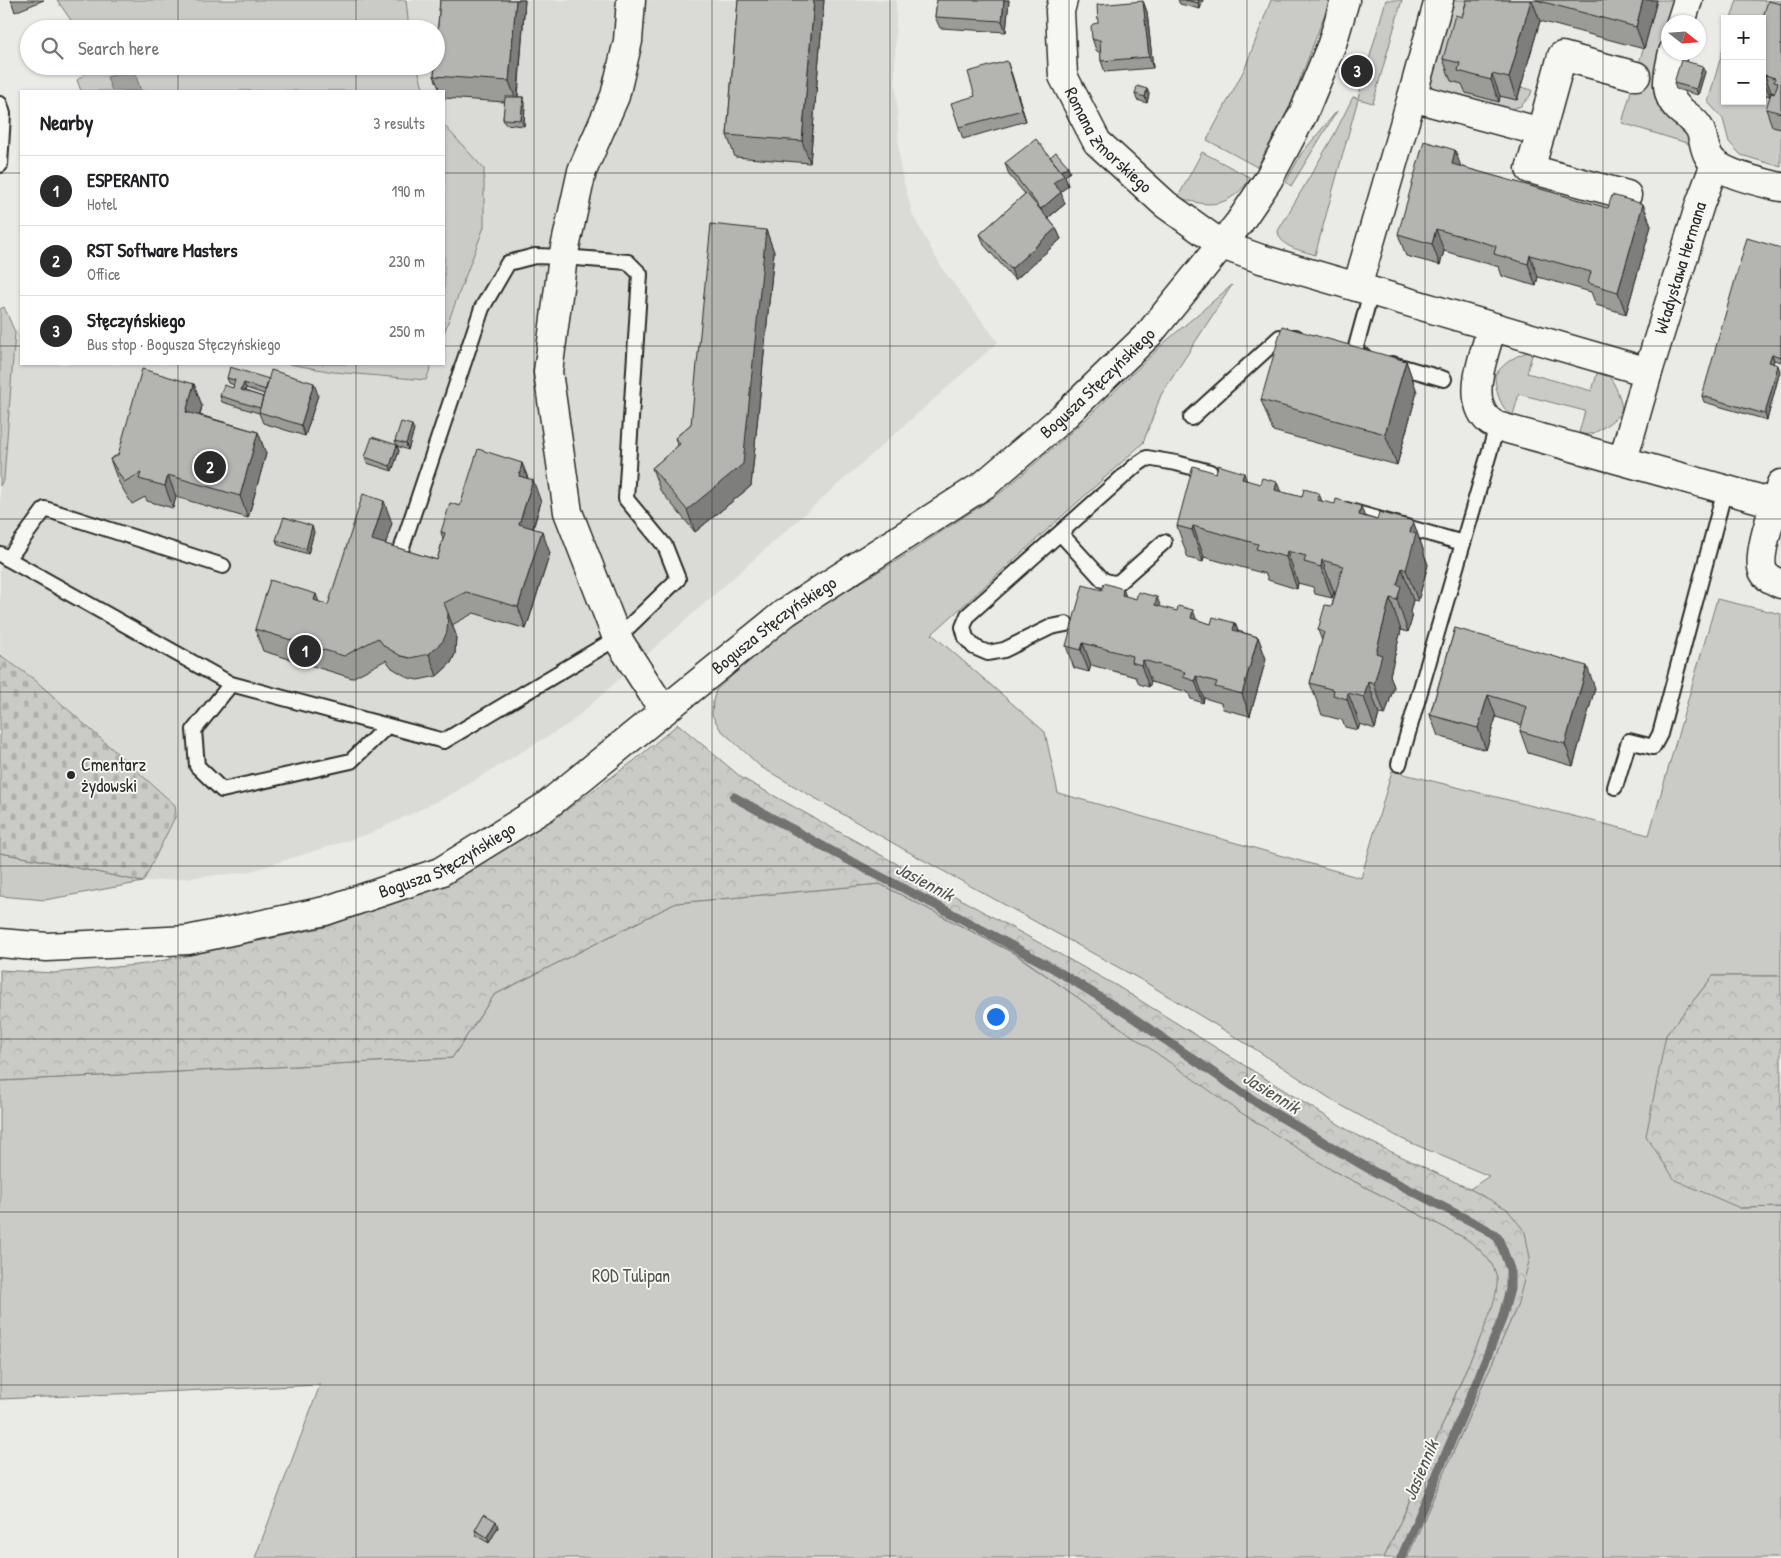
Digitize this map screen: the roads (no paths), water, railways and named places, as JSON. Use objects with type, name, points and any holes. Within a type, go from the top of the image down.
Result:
[{"type":"street","points":[[631,0],[628,41],[615,96],[582,171],[563,256],[548,372],[568,512],[617,638],[664,710]]},
{"type":"street","name":"Romana Zmorskiego","points":[[1063,0],[1060,11],[1063,76],[1097,142],[1165,204],[1222,244],[1261,259],[1364,290],[1648,372]]},
{"type":"street","name":"Bogusza Stęczyńskiego","points":[[0,944],[47,947],[188,940],[325,911],[440,872],[545,808],[786,612],[985,484],[1062,418],[1149,334],[1240,223],[1268,180],[1302,114],[1332,44],[1345,0]]},
{"type":"street","points":[[1364,290],[1412,97],[1439,0]]},
{"type":"street","points":[[1683,15],[1688,0]]},
{"type":"street","points":[[1627,195],[1530,169],[1562,56],[1636,76]]},
{"type":"street","points":[[1671,60],[1668,77],[1669,94],[1677,107],[1700,128],[1708,156],[1715,164],[1731,172],[1781,187]]},
{"type":"street","points":[[1412,97],[1541,132]]},
{"type":"street","name":"Władysława Hermana","points":[[1623,460],[1700,204],[1715,164]]},
{"type":"street","points":[[1492,327],[1478,381],[1477,394],[1480,407],[1486,418],[1497,426],[1725,489],[1779,498],[1762,552],[1761,564],[1768,578],[1781,584]]},
{"type":"lane","points":[[0,104],[4,114],[0,165]]},
{"type":"lane","points":[[223,566],[45,509],[4,557],[231,684],[444,742],[617,638],[678,580],[664,546],[626,499],[640,274],[628,262],[563,256],[536,256],[508,263],[482,308],[400,553]]},
{"type":"lane","points":[[1364,290],[1350,352],[1444,379]]},
{"type":"lane","points":[[1192,418],[1280,337],[1292,336],[1310,341]]},
{"type":"lane","points":[[1399,764],[1497,426]]},
{"type":"lane","points":[[1066,624],[1051,627],[1004,650],[988,653],[974,647],[966,638],[963,627],[968,615],[1135,466],[1148,458],[1176,463],[1224,476]]},
{"type":"lane","points":[[1615,787],[1629,741],[1653,748],[1660,734],[1725,489]]},
{"type":"lane","points":[[1329,506],[1463,543]]},
{"type":"lane","points":[[1060,533],[1103,580],[1112,583],[1119,582],[1164,542]]},
{"type":"lane","points":[[231,684],[194,730],[197,766],[222,790],[351,761],[386,726]]},
{"type":"waterway","name":"Jasiennik","points":[[734,797],[837,854],[1051,967],[1132,1017],[1262,1106],[1371,1170],[1486,1229],[1498,1238],[1510,1269],[1510,1289],[1502,1319],[1401,1558]]},
{"type":"place","name":"Stęczyńskiego","points":[[1357,71]]},
{"type":"place","name":"RST Software Masters","points":[[210,467]]},
{"type":"place","name":"ESPERANTO","points":[[305,651]]},
{"type":"place","name":"Cmentarz żydowski","points":[[71,775]]},
{"type":"park label","name":"ROD Tulipan","points":[[631,1276]]}]
